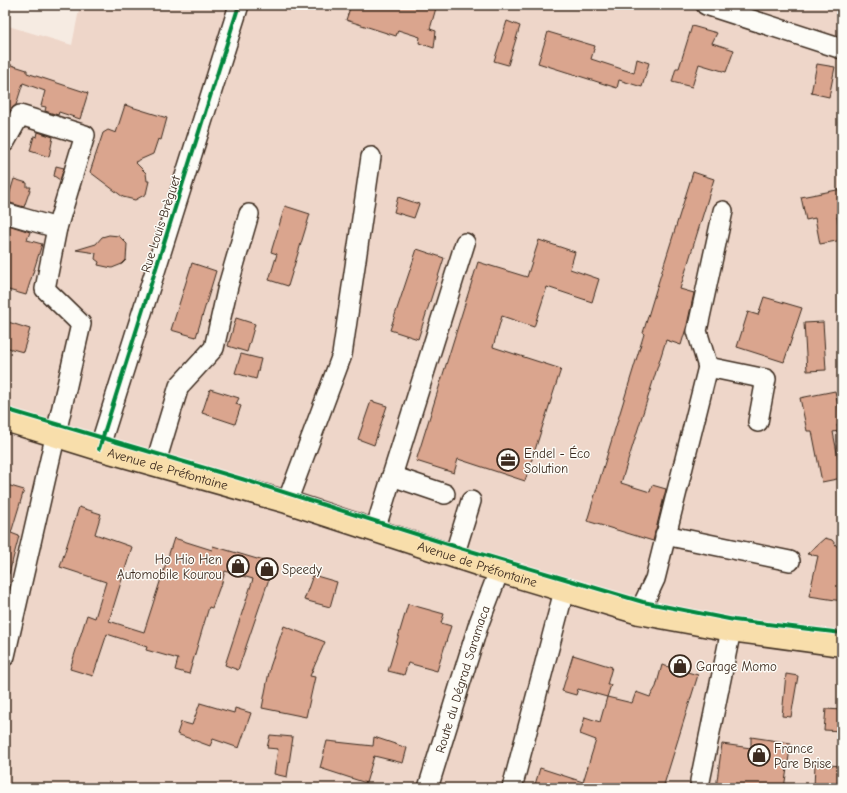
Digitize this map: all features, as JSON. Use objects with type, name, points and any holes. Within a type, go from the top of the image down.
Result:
[{"type":"main road","name":"Avenue de Préfontaine","points":[[5,420],[99,449],[287,502],[499,571],[639,613],[731,630],[842,646]]},
{"type":"street","name":"Rue Louis Brèguet","points":[[99,449],[239,5]]},
{"type":"street","points":[[706,5],[842,49]]},
{"type":"street","points":[[5,142],[20,115],[85,135],[57,228],[45,289],[81,324],[5,656]]},
{"type":"street","points":[[287,502],[342,355],[371,157]]},
{"type":"street","points":[[639,613],[655,579],[708,367],[697,331],[723,211]]},
{"type":"street","points":[[5,213],[57,228]]},
{"type":"street","points":[[155,465],[179,386],[214,348],[228,286],[249,214]]},
{"type":"street","points":[[375,530],[465,243]]},
{"type":"street","points":[[708,367],[766,379],[758,422]]},
{"type":"street","points":[[392,476],[445,494]]},
{"type":"street","points":[[454,556],[471,501]]},
{"type":"street","points":[[665,535],[790,560]]},
{"type":"street","name":"Route du Dégrad Saramaca","points":[[428,788],[479,623],[499,571]]},
{"type":"street","points":[[512,788],[564,591]]},
{"type":"street","points":[[700,781],[731,630]]},
{"type":"shaded area","points":[[80,5],[842,5],[842,788],[5,787],[5,25],[72,45]]},
{"type":"building","points":[[351,5],[424,5],[436,8],[430,29],[436,31],[434,48],[419,43],[420,37],[398,30],[396,36],[346,20]]},
{"type":"building","points":[[507,21],[520,26],[508,65],[494,61]]},
{"type":"building","points":[[692,26],[717,33],[712,43],[734,50],[726,72],[699,64],[692,87],[672,82],[676,68],[679,68]]},
{"type":"building","points":[[548,32],[595,46],[591,59],[634,73],[637,59],[649,63],[642,87],[619,80],[617,88],[538,63]]},
{"type":"building","points":[[5,63],[27,70],[27,73],[88,93],[80,119],[59,112],[58,115],[45,111],[46,107],[41,106],[45,91],[23,83],[16,105],[11,109],[5,119]]},
{"type":"building","points":[[817,64],[835,67],[829,97],[811,93]]},
{"type":"building","points":[[125,105],[167,118],[161,140],[158,139],[153,154],[135,162],[146,173],[147,181],[149,181],[146,194],[135,200],[123,197],[90,172],[103,133],[108,130],[116,133]]},
{"type":"building","points":[[38,132],[53,137],[49,157],[30,151],[34,136],[37,137]]},
{"type":"building","points":[[56,166],[64,168],[60,180],[54,176]]},
{"type":"building","points":[[693,172],[714,179],[680,289],[694,293],[687,325],[681,345],[666,340],[621,483],[650,492],[652,485],[666,489],[653,541],[587,521]]},
{"type":"building","points":[[14,179],[27,183],[27,187],[31,187],[24,207],[7,202]]},
{"type":"building","points":[[842,189],[842,216],[837,217],[842,240],[820,244],[815,218],[806,220],[801,197]]},
{"type":"building","points":[[398,197],[419,204],[414,218],[394,212]]},
{"type":"building","points":[[285,206],[310,214],[288,286],[269,280],[277,254],[271,252]]},
{"type":"building","points":[[5,224],[30,232],[27,240],[42,244],[26,295],[5,289]]},
{"type":"building","points":[[109,235],[119,236],[127,244],[126,260],[122,264],[112,268],[98,265],[99,262],[95,259],[96,253],[76,250],[96,244],[102,237]]},
{"type":"building","points":[[539,240],[575,252],[570,269],[599,279],[592,302],[547,287],[534,327],[502,316],[493,347],[561,369],[525,481],[458,459],[454,473],[416,461],[478,262],[527,277]]},
{"type":"building","points":[[417,249],[444,258],[418,339],[390,330]]},
{"type":"building","points":[[192,263],[216,271],[196,337],[171,330]]},
{"type":"building","points":[[764,297],[802,308],[784,362],[737,347],[748,312],[758,315]]},
{"type":"building","points":[[236,318],[255,324],[247,352],[228,346]]},
{"type":"building","points":[[5,321],[30,329],[23,352],[5,347]]},
{"type":"building","points":[[823,322],[826,370],[807,371],[804,323]]},
{"type":"building","points":[[241,354],[261,359],[256,379],[235,373]]},
{"type":"building","points":[[210,389],[239,398],[236,404],[241,406],[235,424],[202,413]]},
{"type":"building","points":[[835,391],[842,424],[837,425],[838,431],[833,432],[842,478],[822,482],[812,431],[807,431],[800,398]]},
{"type":"building","points":[[371,401],[387,406],[374,445],[358,439]]},
{"type":"building","points":[[7,485],[24,490],[11,533],[19,536],[9,574],[5,574],[5,493]]},
{"type":"building","points":[[79,507],[101,514],[95,534],[132,547],[109,621],[144,632],[174,538],[212,550],[213,546],[274,564],[238,670],[225,665],[253,579],[225,571],[212,608],[209,607],[189,674],[175,670],[178,659],[146,650],[147,647],[107,634],[93,676],[70,669],[87,615],[95,618],[106,582],[60,567]]},
{"type":"building","points":[[825,538],[832,540],[842,553],[842,601],[809,596],[818,556],[807,554]]},
{"type":"building","points":[[313,575],[337,582],[330,607],[304,600]]},
{"type":"building","points":[[408,604],[444,614],[441,623],[451,626],[437,671],[408,663],[404,675],[388,671]]},
{"type":"building","points":[[284,626],[325,642],[310,676],[315,677],[306,717],[262,708],[270,667]]},
{"type":"building","points":[[573,655],[612,667],[607,685],[611,685],[607,697],[578,689],[576,695],[562,691]]},
{"type":"building","points":[[662,665],[698,675],[663,788],[534,788],[540,768],[583,782],[596,740],[580,734],[585,717],[600,722],[607,697],[632,703],[636,692],[650,697],[656,687]]},
{"type":"building","points":[[786,674],[798,676],[791,717],[782,716]]},
{"type":"building","points":[[200,703],[234,713],[235,708],[251,713],[239,748],[213,739],[210,746],[177,734],[181,722],[192,725]]},
{"type":"building","points":[[826,709],[842,710],[842,731],[824,730]]},
{"type":"building","points":[[270,735],[293,737],[287,777],[274,774],[278,749],[267,748]]},
{"type":"building","points":[[374,737],[407,748],[403,763],[374,756],[366,783],[320,768],[327,741],[373,746]]},
{"type":"building","points":[[751,737],[791,743],[784,788],[716,788],[722,744],[751,748]]},
{"type":"building","points":[[815,764],[842,766],[842,788],[814,788]]},
{"type":"cycle path","points":[[99,449],[239,5]]},
{"type":"cycle path","points":[[5,409],[242,479],[457,547],[643,602],[734,620],[842,633]]},
{"type":"place","name":"Endel - Éco Solution","points":[[508,460]]},
{"type":"place","name":"Ho Hio Hen Automobile Kourou","points":[[238,566]]},
{"type":"place","name":"Speedy","points":[[267,569]]},
{"type":"place","name":"Garage Momo","points":[[680,666]]},
{"type":"place","name":"France Pare Brise","points":[[759,755]]}]
